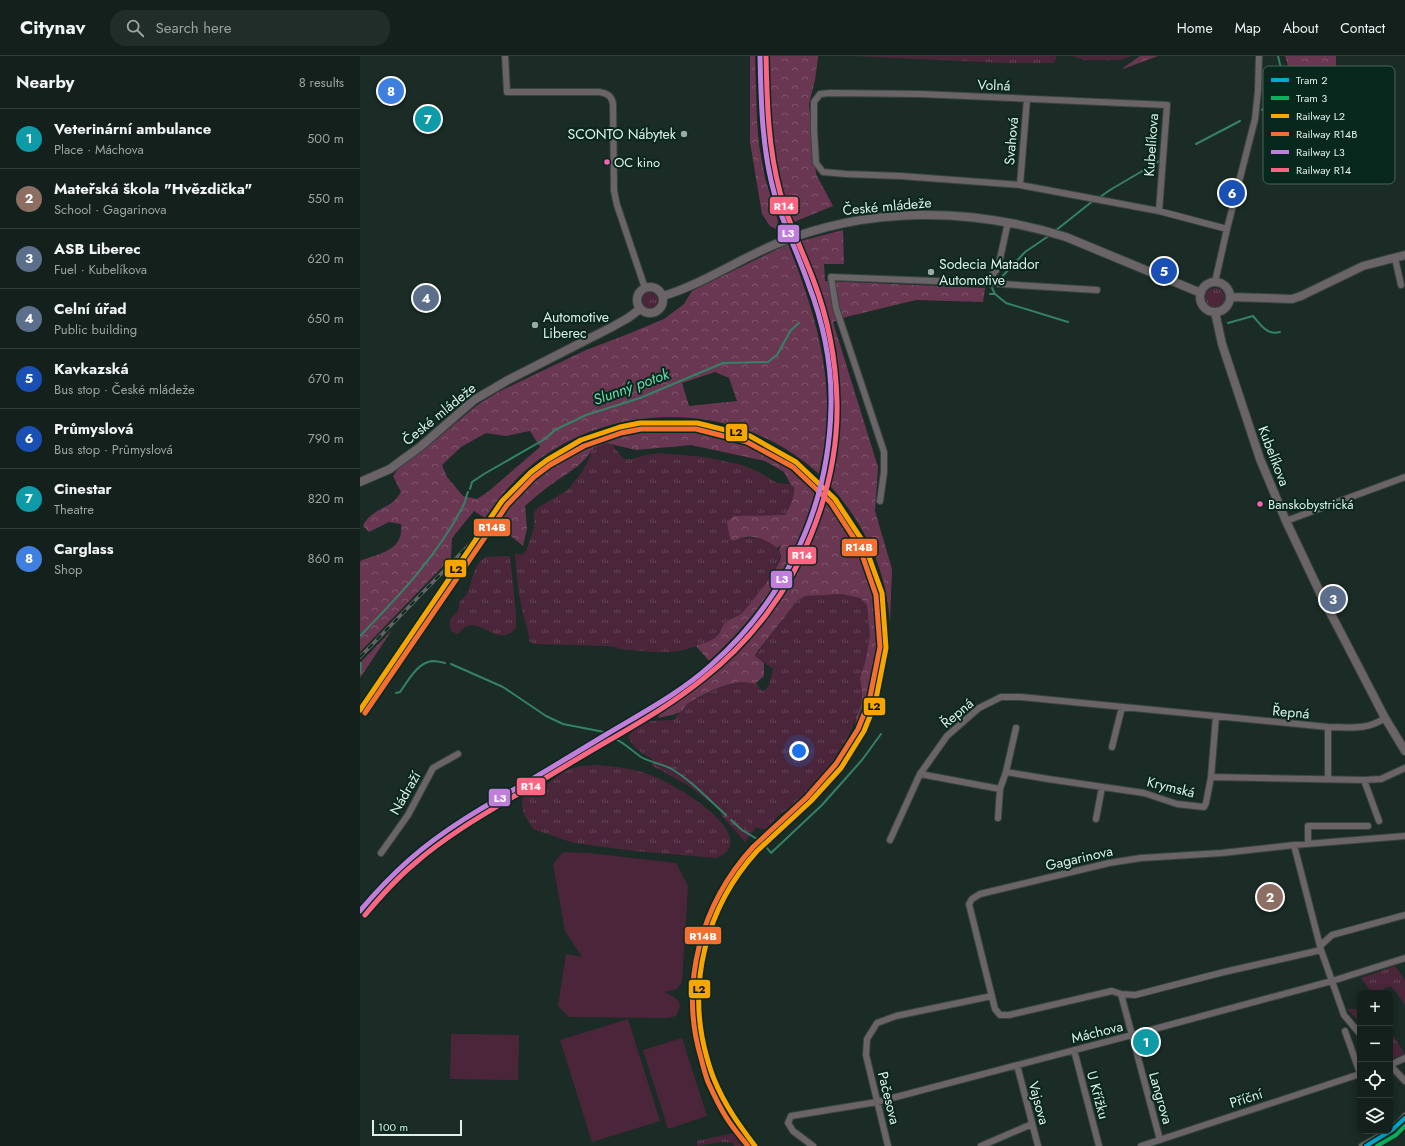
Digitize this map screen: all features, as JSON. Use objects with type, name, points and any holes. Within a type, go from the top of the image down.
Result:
[{"type":"street","points":[[505,56],[507,92],[600,92],[611,98],[613,104],[614,190],[617,205],[646,288]]},
{"type":"street","points":[[1215,282],[1255,119],[1258,91],[1259,56]]},
{"type":"street","name":"Volná","points":[[1020,185],[824,172],[816,164],[814,102],[820,94],[831,92],[920,94],[1167,105]]},
{"type":"street","name":"Svahová","points":[[1020,185],[1027,99]]},
{"type":"street","name":"Kubelíkova","points":[[1159,211],[1167,105]]},
{"type":"street","points":[[1020,185],[1159,211],[1227,229]]},
{"type":"street","name":"České mládeže","points":[[663,296],[683,290],[776,244],[804,234],[837,224],[868,218],[927,214],[954,215],[1008,222],[1044,231],[1060,236],[1200,293]]},
{"type":"street","points":[[986,283],[998,268],[1008,222]]},
{"type":"street","points":[[1230,297],[1292,299],[1363,266],[1405,255]]},
{"type":"street","points":[[1395,258],[1401,285]]},
{"type":"street","points":[[880,501],[884,472],[884,452],[836,308],[830,277],[986,283],[1097,290]]},
{"type":"street","points":[[1215,282],[1226,288],[1230,297],[1227,306],[1216,312],[1208,311],[1200,301],[1200,293],[1205,286],[1215,282]]},
{"type":"street","points":[[646,288],[656,288],[663,296],[663,305],[656,312],[648,313],[640,309],[637,302],[637,296],[641,290],[646,288]]},
{"type":"street","name":"České mládeže","points":[[360,482],[390,469],[420,447],[474,400],[508,380],[612,328],[640,309]]},
{"type":"street","name":"Kubelíkova","points":[[1216,312],[1222,344],[1257,452],[1286,521],[1323,599],[1385,718],[1405,751]]},
{"type":"street","points":[[1286,521],[1405,477]]},
{"type":"street","name":"Řepná","points":[[890,840],[920,774],[947,736],[979,708],[1001,697],[1021,697],[1328,727],[1364,728],[1378,723],[1385,718]]},
{"type":"street","points":[[1112,747],[1122,707]]},
{"type":"street","name":"Krymská","points":[[1006,772],[1144,793],[1177,804],[1204,807],[1211,777],[1216,716]]},
{"type":"street","points":[[1328,727],[1328,780]]},
{"type":"street","points":[[998,818],[1000,789],[1006,772],[1016,728]]},
{"type":"street","name":"Nádraží","points":[[381,853],[408,815],[433,768],[458,754]]},
{"type":"street","name":"Krymská","points":[[1211,777],[1364,780],[1381,779],[1405,768]]},
{"type":"street","points":[[920,774],[1000,789]]},
{"type":"street","points":[[1364,780],[1379,822]]},
{"type":"street","points":[[1096,820],[1102,787]]},
{"type":"street","points":[[1308,844],[1308,826],[1368,826]]},
{"type":"street","name":"Gagarinova","points":[[1405,836],[1141,858],[1109,863],[980,894],[972,899],[969,904],[995,1009],[1000,1015],[1009,1015],[1112,991],[1121,994],[1135,995],[1321,948],[1332,934],[1405,915]]},
{"type":"street","points":[[1294,845],[1321,948],[1332,981],[1344,1015],[1357,1030]]},
{"type":"street","name":"Máchova","points":[[813,1146],[793,1131],[788,1123],[791,1116],[877,1102],[1132,1036],[1332,981],[1405,958]]},
{"type":"street","name":"Langrova","points":[[1121,994],[1160,1140]]},
{"type":"street","name":"Pačesova","points":[[888,1146],[866,1055],[867,1039],[877,1023],[896,1016],[992,996]]},
{"type":"street","points":[[1345,1031],[1357,1065]]},
{"type":"street","name":"U Křížku","points":[[1074,1050],[1100,1146]]},
{"type":"street","points":[[1393,1064],[1405,1058]]},
{"type":"street","name":"Vajsova","points":[[1017,1065],[1038,1146]]},
{"type":"street","points":[[1393,1068],[1405,1081]]},
{"type":"street","name":"Příční","points":[[1140,1146],[1357,1075]]},
{"type":"street","points":[[1393,1127],[1405,1116]]},
{"type":"street","points":[[981,1146],[1032,1124]]},
{"type":"street","points":[[1362,1146],[1383,1134]]},
{"type":"green space","points":[[750,56],[755,56],[759,145],[765,178],[778,221],[776,229],[770,226],[762,214],[750,142]]},
{"type":"green space","points":[[764,56],[818,56],[815,80],[809,104],[816,174],[833,206],[789,224],[781,203],[772,162],[767,120]]},
{"type":"green space","points":[[853,56],[1057,56],[1054,63],[1005,63]]},
{"type":"green space","points":[[1072,56],[1131,56],[1121,60],[1085,60]]},
{"type":"green space","points":[[1140,56],[1158,56],[1123,69],[1123,68]]},
{"type":"green space","points":[[1285,56],[1336,56],[1336,66],[1288,66]]},
{"type":"green space","points":[[843,230],[844,264],[824,264],[825,281],[985,288],[983,302],[916,300],[846,317],[833,322],[878,467],[875,511],[892,569],[890,622],[884,583],[871,547],[852,513],[827,482],[833,453],[835,424],[834,385],[830,347],[822,309],[797,242]]},
{"type":"green space","points":[[788,244],[814,317],[824,367],[827,392],[827,418],[825,444],[819,474],[788,450],[753,433],[716,422],[678,417],[640,419],[602,428],[566,443],[533,464],[507,489],[485,518],[474,511],[452,538],[451,558],[360,652],[360,562],[390,549],[399,540],[401,533],[401,524],[389,522],[369,532],[363,526],[371,515],[392,503],[401,492],[393,476],[401,465],[420,453],[476,406],[498,392],[586,350],[664,319],[684,304],[692,291]],"holes":[[[715,372],[729,378],[737,401],[689,406],[682,383]],[[530,431],[540,447],[489,491],[477,499],[463,496],[447,477],[442,465],[461,447],[486,433],[506,436]]]},
{"type":"green space","points":[[1215,288],[1222,291],[1225,298],[1222,305],[1215,308],[1208,305],[1205,298],[1208,291]]},
{"type":"green space","points":[[647,292],[653,292],[658,297],[656,306],[653,308],[647,308],[642,303],[642,297]]},
{"type":"green space","points":[[656,426],[703,429],[742,439],[779,457],[817,485],[800,536],[789,560],[776,582],[746,623],[709,661],[696,646],[715,638],[719,635],[725,623],[743,612],[771,576],[780,561],[781,556],[779,550],[781,545],[777,548],[767,541],[756,537],[745,537],[734,541],[730,539],[727,522],[734,516],[785,515],[792,502],[794,487],[791,485],[784,472],[765,461],[691,445],[636,450],[606,443],[593,448],[583,461],[541,492],[525,506],[527,529],[523,546],[501,528],[494,520],[531,478],[560,456],[576,447],[611,433],[634,428]]},
{"type":"green space","points":[[606,443],[613,445],[624,459],[632,459],[660,453],[704,457],[742,465],[757,471],[777,483],[789,484],[794,487],[792,504],[785,515],[734,516],[734,541],[753,538],[768,541],[774,544],[780,555],[771,576],[752,602],[743,612],[725,623],[719,635],[713,640],[673,652],[618,649],[617,647],[606,646],[534,644],[529,641],[519,596],[515,553],[522,555],[526,551],[534,528],[534,512],[539,507],[566,491],[582,472],[589,459],[592,448]]},
{"type":"green space","points":[[824,492],[844,517],[860,545],[871,574],[878,604],[881,635],[879,666],[872,697],[861,727],[847,752],[815,790],[827,771],[854,738],[856,718],[861,705],[862,694],[860,678],[865,663],[870,636],[867,605],[860,598],[841,594],[805,596],[797,601],[757,652],[755,656],[764,663],[764,676],[755,684],[739,682],[720,687],[701,696],[686,705],[680,712],[673,715],[659,718],[656,710],[686,690],[714,668],[739,644],[762,618],[782,590],[799,560],[813,527]]},
{"type":"green space","points":[[485,557],[510,557],[516,613],[516,628],[509,634],[496,635],[478,626],[472,625],[464,628],[458,634],[454,633],[451,628],[450,620],[459,609],[459,603],[467,593],[478,564]]},
{"type":"green space","points":[[841,594],[860,598],[867,605],[870,636],[865,663],[860,678],[862,694],[861,705],[843,750],[827,771],[800,800],[780,814],[766,829],[760,829],[736,816],[635,748],[628,737],[636,725],[650,721],[674,720],[685,706],[721,687],[743,682],[752,682],[764,691],[769,685],[773,669],[755,656],[797,601],[805,596]]},
{"type":"green space","points":[[392,630],[360,678],[360,663]]},
{"type":"green space","points":[[653,758],[676,767],[725,809],[756,827],[745,842],[722,816],[719,809],[689,786],[651,765]]},
{"type":"green space","points":[[598,765],[627,769],[648,774],[677,788],[692,798],[720,821],[728,833],[730,844],[724,854],[716,858],[635,851],[574,843],[533,829],[524,814],[522,806],[525,793],[547,784],[563,772],[570,769],[581,766]]},
{"type":"green space","points":[[563,852],[589,853],[676,863],[688,886],[682,982],[677,989],[665,992],[678,1001],[679,1007],[676,1016],[668,1018],[569,1017],[558,1006],[566,954],[582,957],[565,931],[553,864]]},
{"type":"green space","points":[[1395,966],[1405,980],[1405,1005],[1390,986],[1382,990],[1370,990],[1361,978]]},
{"type":"green space","points":[[1347,1009],[1357,1009],[1357,1020]]},
{"type":"green space","points":[[628,1019],[660,1121],[592,1142],[560,1040]]},
{"type":"green space","points":[[451,1034],[519,1035],[518,1080],[450,1079]]},
{"type":"green space","points":[[1393,1036],[1405,1054],[1393,1058]]},
{"type":"green space","points":[[682,1038],[707,1116],[668,1129],[643,1050]]},
{"type":"green space","points":[[734,1133],[746,1146],[734,1146],[734,1143],[721,1142],[697,1146],[697,1141]]},
{"type":"waterway","name":"Slunný potok","points":[[1278,56],[1280,66]]},
{"type":"waterway","name":"Slunný potok","points":[[1196,144],[1240,121]]},
{"type":"waterway","name":"Slunný potok","points":[[1100,197],[1161,160]]},
{"type":"waterway","name":"Slunný potok","points":[[1055,231],[1094,200]]},
{"type":"waterway","name":"Slunný potok","points":[[999,280],[1025,252],[1050,235]]},
{"type":"waterway","name":"Slunný potok","points":[[990,294],[995,294],[992,288]]},
{"type":"waterway","points":[[995,294],[1006,303],[1068,322]]},
{"type":"waterway","points":[[1228,323],[1253,316],[1261,326],[1268,331],[1275,333],[1280,332]]},
{"type":"waterway","name":"Slunný potok","points":[[470,489],[472,482],[484,474],[545,439],[555,430],[586,415],[640,398],[723,363],[768,362],[777,355],[791,330],[799,323]]},
{"type":"waterway","name":"Slunný potok","points":[[360,636],[417,574],[443,540],[464,504],[468,492]]},
{"type":"waterway","points":[[396,693],[400,692],[413,673],[422,665],[432,661],[445,663]]},
{"type":"waterway","name":"Slunný potok","points":[[360,673],[361,663]]},
{"type":"waterway","points":[[451,664],[503,687],[546,716],[563,724],[604,732],[608,737],[621,742],[641,757],[670,768],[692,784],[726,815]]},
{"type":"waterway","points":[[767,848],[771,853],[822,805],[862,760],[881,734]]},
{"type":"waterway","points":[[731,820],[742,830],[762,842]]},
{"type":"railway","points":[[360,657],[469,545],[488,520]]},
{"type":"tram line","name":"2","points":[[1366,1146],[1392,1130],[1405,1118]]},
{"type":"tram line","name":"3","points":[[1377,1146],[1396,1135],[1405,1126]]},
{"type":"rail line","name":"L3","points":[[360,911],[402,866],[449,829],[478,810],[660,702],[687,685],[711,665],[735,642],[766,605],[791,563],[800,544],[815,506],[825,466],[830,426],[830,375],[826,343],[818,313],[775,196],[767,162],[763,127],[760,56]]},
{"type":"rail line","name":"R14","points":[[365,915],[388,888],[440,843],[495,808],[648,717],[682,695],[704,678],[737,648],[767,614],[792,576],[802,556],[817,519],[831,470],[837,419],[835,371],[823,309],[813,279],[787,214],[776,175],[769,124],[766,56]]},
{"type":"rail line","name":"L2","points":[[360,710],[502,501],[531,472],[547,460],[581,440],[620,427],[640,423],[697,423],[750,436],[796,462],[835,499],[864,543],[882,593],[886,648],[875,704],[864,731],[841,768],[811,801],[757,851],[739,873],[713,922],[705,948],[700,975],[699,1003],[701,1030],[710,1068],[727,1106],[755,1146]]},
{"type":"rail line","name":"R14B","points":[[365,713],[507,505],[534,477],[550,465],[584,446],[621,433],[641,429],[696,429],[747,442],[793,467],[831,503],[859,546],[876,595],[880,647],[869,702],[858,729],[836,764],[807,797],[753,847],[735,869],[720,894],[708,919],[699,946],[694,974],[693,1002],[695,1030],[706,1076],[723,1113],[748,1146]]},
{"type":"place","name":"Carglass","points":[[391,91]]},
{"type":"place","name":"Cinestar","points":[[428,119]]},
{"type":"place","name":"SCONTO Nábytek","points":[[684,134]]},
{"type":"place","name":"OC kino","points":[[607,162]]},
{"type":"place","name":"Průmyslová","points":[[1232,193]]},
{"type":"place","name":"Kavkazská","points":[[1164,271]]},
{"type":"place","name":"Sodecia Matador Automotive","points":[[931,272]]},
{"type":"place","name":"Celní úřad","points":[[426,298]]},
{"type":"place","name":"Automotive Liberec","points":[[535,325]]},
{"type":"place","name":"Banskobystrická","points":[[1260,504]]},
{"type":"place","name":"ASB Liberec","points":[[1333,599]]},
{"type":"place","name":"Mateřská škola \"Hvězdička\"","points":[[1270,897]]},
{"type":"place","name":"Veterinární ambulance","points":[[1146,1042]]}]
